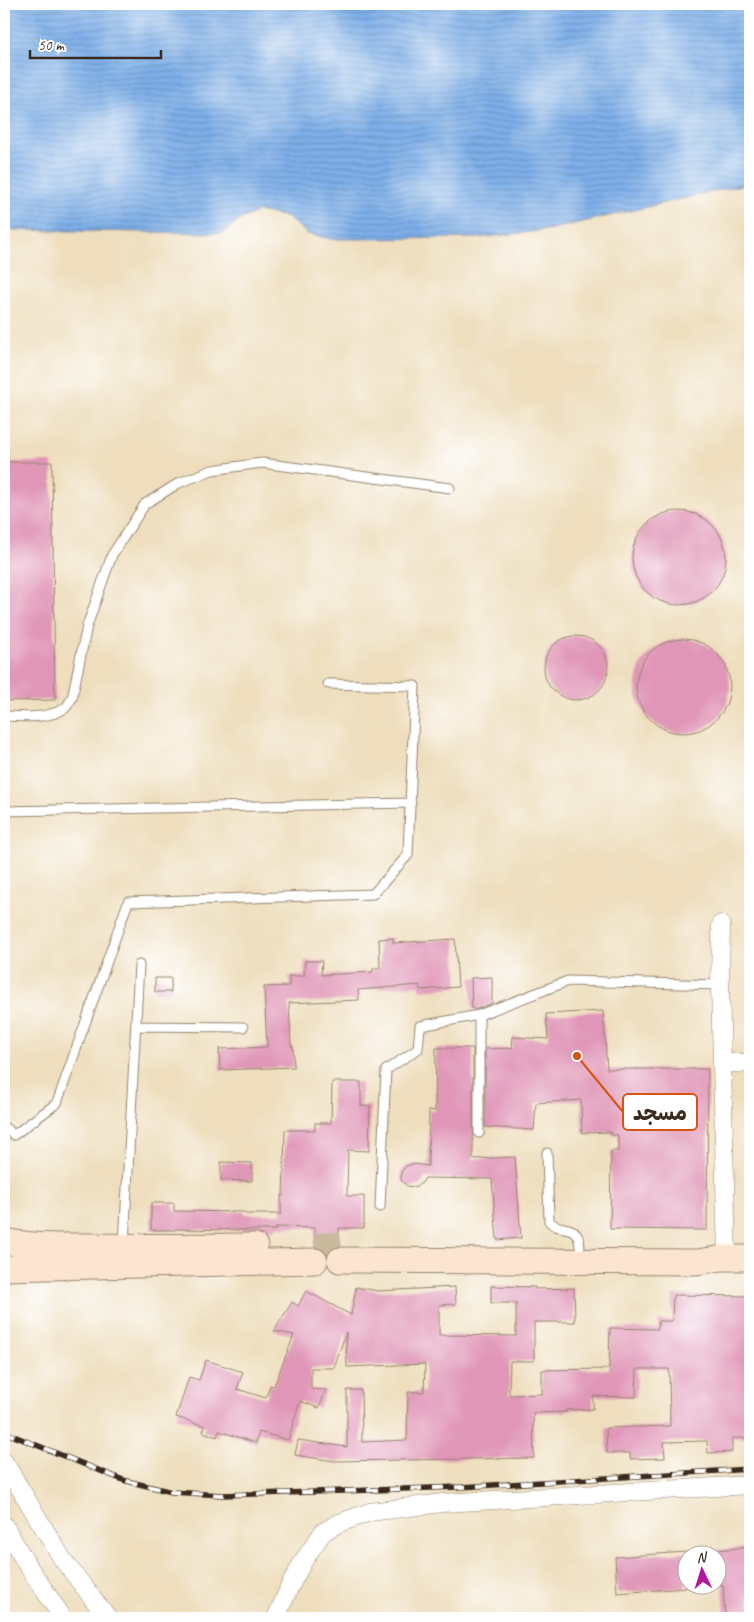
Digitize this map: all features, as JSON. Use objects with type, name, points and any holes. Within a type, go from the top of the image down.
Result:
[{"type":"main road","points":[[4,1241],[42,1246],[315,1253],[4,1268]]},
{"type":"main road","points":[[490,1254],[580,1247],[703,1250],[734,1258]]},
{"type":"main road","points":[[340,1253],[490,1254],[698,1262],[734,1258]]},
{"type":"street","points":[[721,924],[722,1063],[734,1258]]},
{"type":"street","points":[[722,1063],[750,1063]]},
{"type":"street","points":[[4,1462],[63,1560],[108,1618]]},
{"type":"street","points":[[276,1618],[304,1560],[323,1532],[339,1522],[370,1512],[442,1503],[750,1485]]},
{"type":"street","points":[[4,1525],[62,1618]]},
{"type":"lane","points":[[4,716],[27,717],[55,713],[67,707],[72,698],[87,626],[112,555],[145,504],[180,482],[212,470],[262,463],[450,488]]},
{"type":"lane","points":[[4,1127],[14,1135],[57,1103],[128,902],[373,894],[408,855],[415,686],[328,684]]},
{"type":"lane","points":[[4,811],[410,803]]},
{"type":"lane","points":[[124,1247],[139,965]]},
{"type":"lane","points":[[380,1207],[386,1070],[418,1049],[420,1026],[479,1015],[568,981],[720,985]]},
{"type":"lane","points":[[479,1015],[479,1133]]},
{"type":"lane","points":[[136,1026],[243,1027]]},
{"type":"lane","points":[[547,1153],[549,1221],[556,1227],[568,1228],[573,1231],[577,1235],[580,1247]]},
{"type":"water","points":[[4,4],[750,4],[750,183],[552,229],[478,238],[332,239],[308,234],[287,217],[259,211],[241,219],[223,233],[4,230]]},
{"type":"building","points":[[4,462],[52,462],[55,700],[4,701]]},
{"type":"building","points":[[679,511],[697,514],[712,525],[723,540],[726,558],[723,576],[712,591],[697,602],[679,605],[661,602],[646,591],[635,576],[632,558],[635,540],[646,525],[661,514]]},
{"type":"building","points":[[576,636],[594,641],[599,645],[603,650],[608,668],[603,686],[599,691],[594,695],[576,700],[558,695],[553,691],[549,686],[544,668],[549,650],[553,645],[558,641]]},
{"type":"building","points":[[683,639],[701,642],[716,653],[727,668],[730,686],[727,704],[716,719],[701,730],[683,733],[665,730],[650,719],[639,704],[636,686],[639,668],[650,653],[665,642]]},
{"type":"building","points":[[393,938],[393,943],[455,939],[458,987],[420,990],[419,985],[358,990],[359,1000],[289,1003],[294,1067],[220,1070],[219,1049],[267,1047],[264,987],[289,986],[289,976],[304,976],[305,961],[322,961],[321,975],[373,972],[373,969],[380,968],[379,939]]},
{"type":"building","points":[[492,977],[492,1003],[472,1009],[471,978]]},
{"type":"building","points":[[155,978],[171,978],[171,992],[155,992]]},
{"type":"building","points":[[603,1011],[607,1069],[708,1069],[707,1230],[610,1229],[611,1151],[618,1151],[618,1135],[611,1135],[611,1132],[582,1133],[581,1100],[536,1103],[534,1130],[485,1127],[485,1049],[512,1048],[513,1037],[548,1039],[546,1014]]},
{"type":"building","points":[[436,1048],[473,1048],[473,1159],[515,1157],[521,1238],[497,1240],[492,1179],[425,1178],[422,1183],[414,1187],[407,1186],[401,1180],[401,1172],[406,1166],[413,1164],[428,1166],[429,1110],[435,1111]]},
{"type":"building","points":[[332,1082],[361,1082],[361,1106],[370,1106],[369,1151],[348,1150],[347,1196],[364,1196],[364,1228],[339,1228],[340,1246],[332,1248],[327,1254],[321,1248],[315,1247],[315,1228],[276,1227],[276,1230],[151,1230],[151,1203],[174,1203],[174,1211],[281,1214],[285,1130],[315,1130],[315,1123],[331,1123]]},
{"type":"building","points":[[221,1162],[252,1163],[252,1181],[221,1180]]},
{"type":"building","points":[[491,1286],[535,1287],[535,1289],[574,1288],[575,1322],[534,1322],[534,1361],[510,1361],[509,1395],[542,1394],[542,1370],[609,1369],[610,1328],[658,1329],[658,1321],[672,1321],[673,1295],[750,1296],[750,1438],[732,1438],[732,1452],[708,1453],[707,1441],[664,1442],[665,1458],[630,1459],[630,1453],[607,1453],[606,1428],[670,1426],[669,1369],[637,1369],[636,1397],[593,1396],[593,1409],[533,1413],[534,1458],[334,1461],[295,1455],[298,1440],[347,1447],[347,1390],[361,1390],[362,1442],[407,1440],[408,1392],[424,1392],[425,1364],[347,1367],[346,1332],[334,1368],[311,1368],[311,1389],[326,1390],[319,1408],[300,1401],[288,1440],[259,1432],[256,1443],[219,1431],[217,1437],[203,1432],[205,1426],[176,1417],[189,1377],[199,1380],[206,1360],[243,1372],[237,1389],[266,1398],[270,1385],[274,1386],[294,1335],[274,1331],[292,1302],[298,1306],[306,1291],[351,1315],[356,1287],[378,1291],[455,1287],[456,1304],[439,1305],[439,1335],[516,1336],[516,1303],[491,1303]]},
{"type":"building","points":[[750,1547],[750,1618],[725,1618],[724,1594],[726,1594],[726,1549]]},
{"type":"building","points":[[676,1553],[676,1589],[617,1593],[615,1557]]},
{"type":"tunnel","points":[[315,1245],[340,1245]]},
{"type":"railway","points":[[4,1432],[123,1480],[172,1492],[222,1495],[461,1487],[750,1469]]},
{"type":"place","name":"مسجد","points":[[577,1056]]}]
